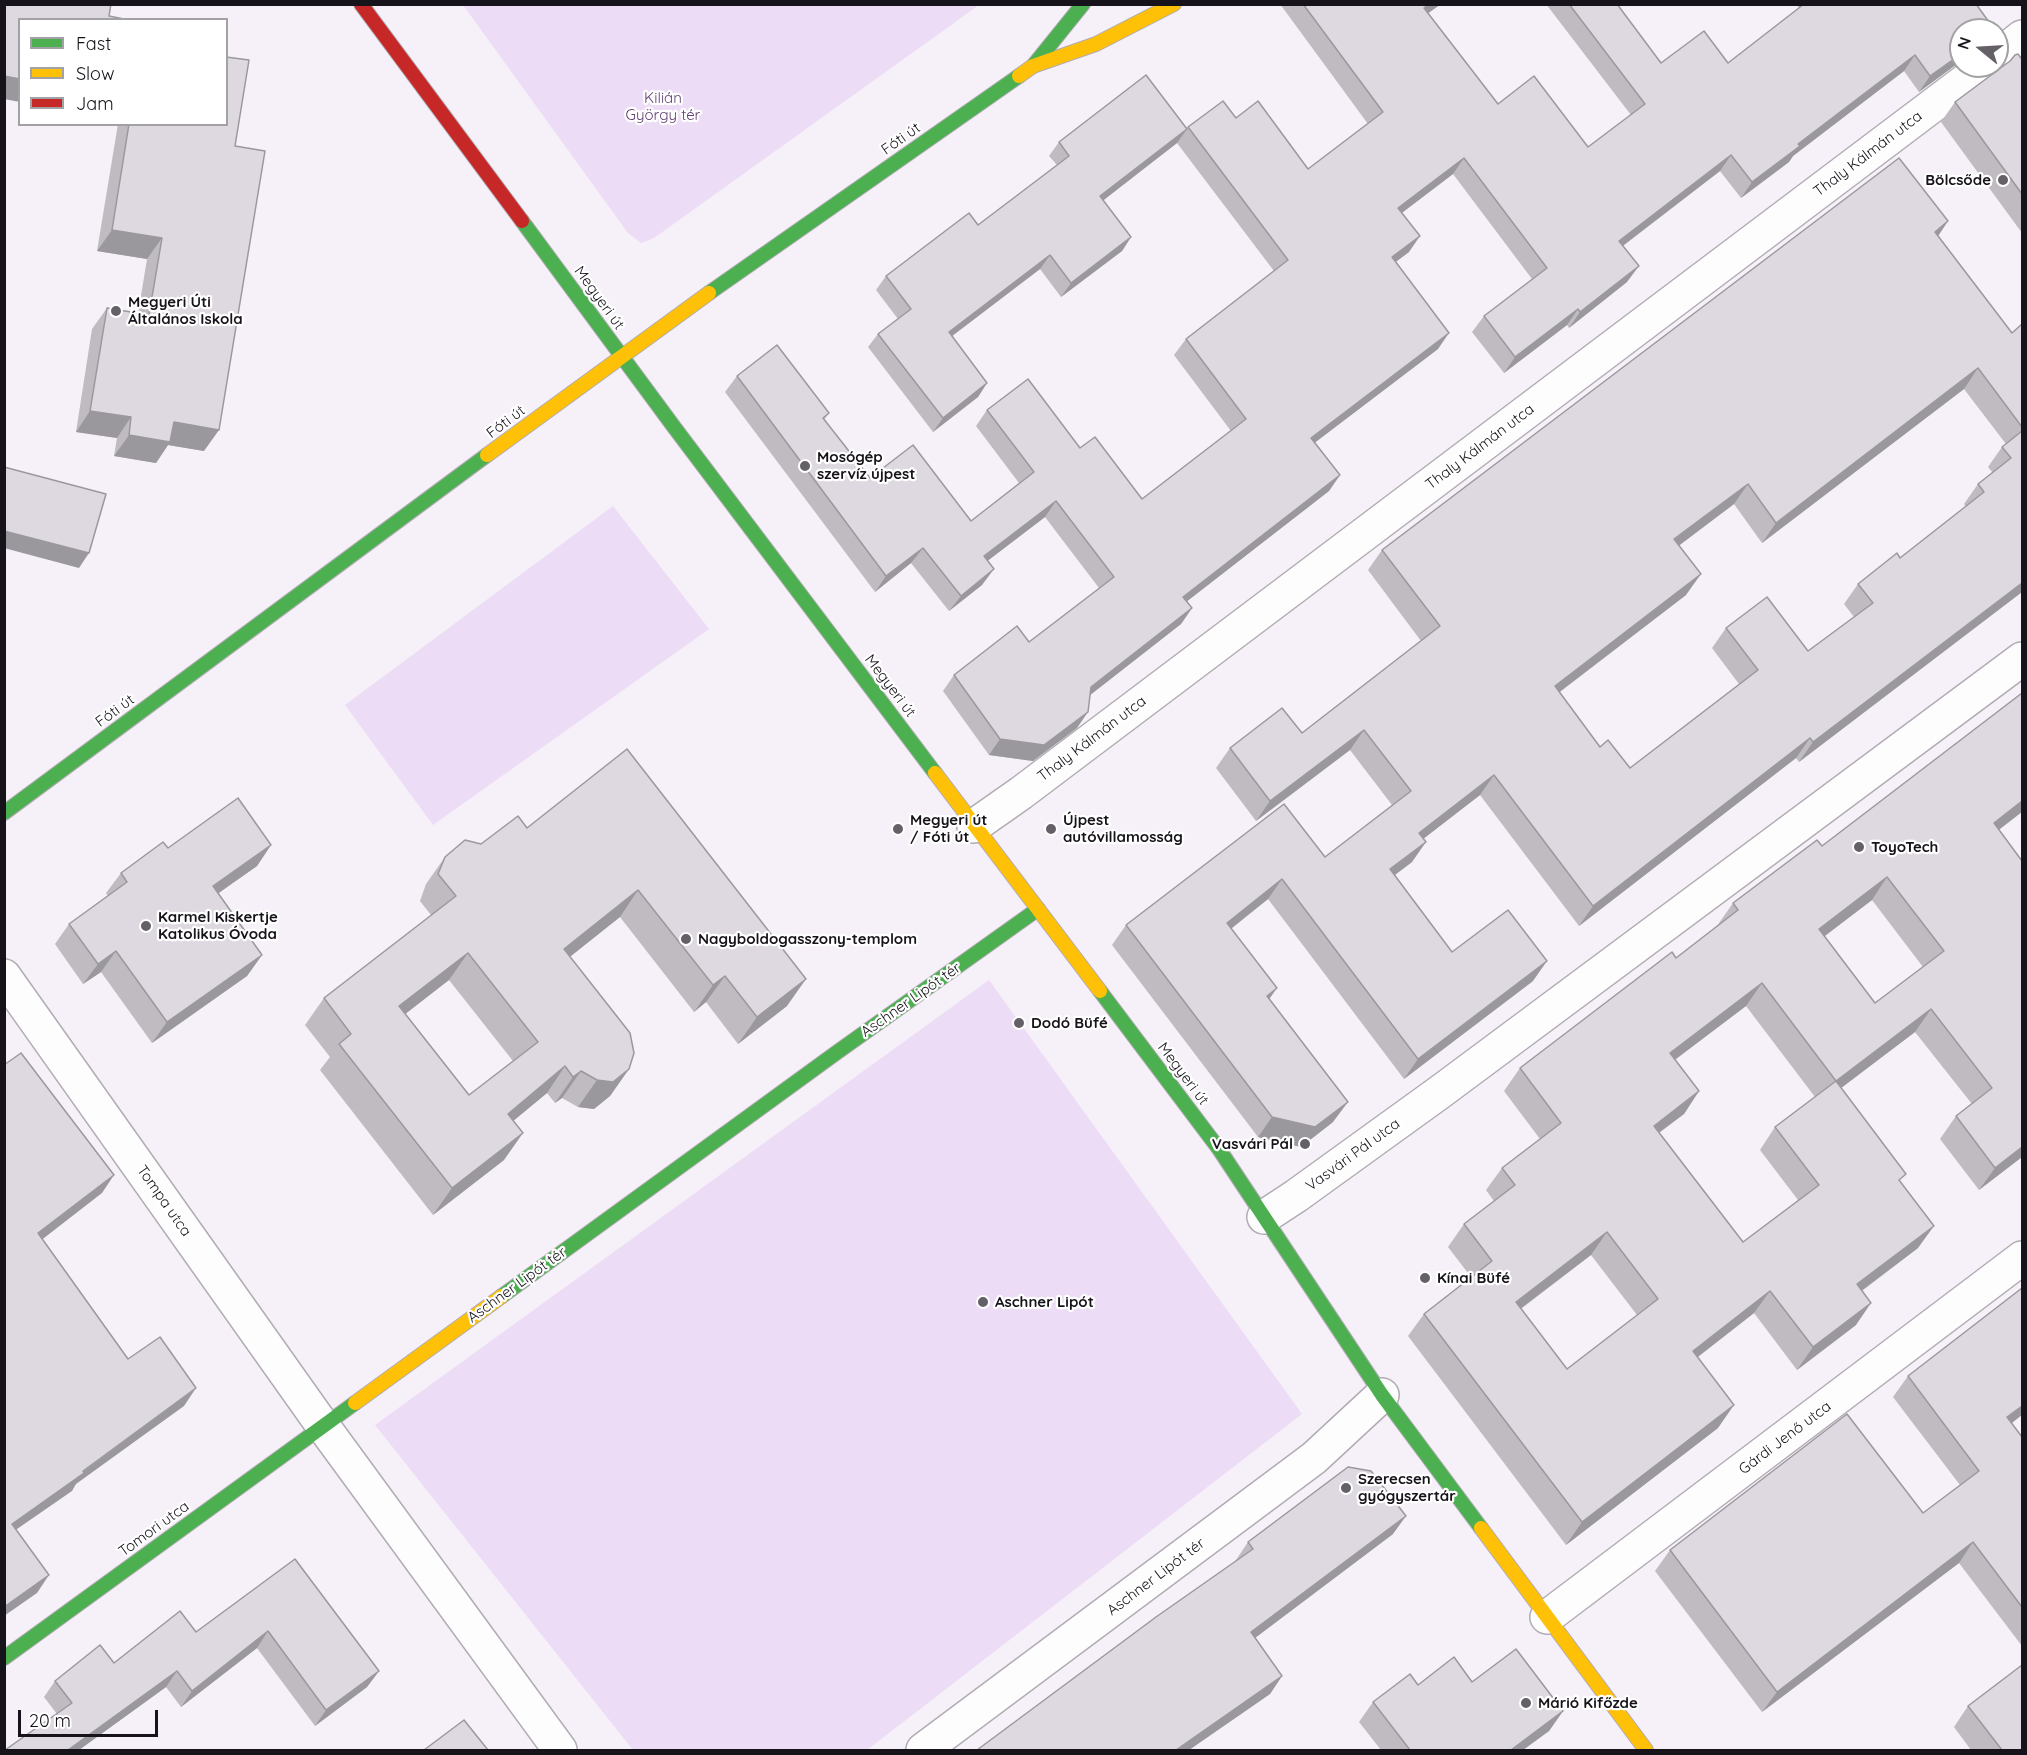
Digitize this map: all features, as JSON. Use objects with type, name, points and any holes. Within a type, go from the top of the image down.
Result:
[{"type":"street","name":"Megyeri út","points":[[361,4],[974,826],[1219,1149],[1382,1395],[1646,1750]]},
{"type":"street","name":"Fóti út","points":[[1033,66],[1083,4]]},
{"type":"street","name":"Fóti út","points":[[4,813],[680,313],[1033,66],[1096,44],[1174,4]]},
{"type":"street","points":[[2009,48],[2022,38]]},
{"type":"street","name":"Thaly Kálmán utca","points":[[974,826],[1969,78]]},
{"type":"street","name":"Vasvári Pál utca","points":[[1264,1217],[1440,1092],[2022,659]]},
{"type":"street","name":"Aschner Lipót tér","points":[[323,1426],[1038,909]]},
{"type":"street","name":"Tompa utca","points":[[4,976],[323,1426]]},
{"type":"street","name":"Gárdi Jenő utca","points":[[1547,1617],[2022,1258]]},
{"type":"street","name":"Aschner Lipót tér","points":[[923,1750],[1314,1458],[1382,1395]]},
{"type":"street","points":[[323,1426],[560,1750]]},
{"type":"street","name":"Tomori utca","points":[[4,1658],[323,1426]]},
{"type":"green space","name":"Kilián György tér","points":[[463,5],[979,5],[654,238],[641,243],[628,233]]},
{"type":"green space","points":[[613,506],[709,629],[433,825],[345,705]]},
{"type":"green space","points":[[989,980],[1302,1414],[867,1750],[633,1750],[375,1425]]},
{"type":"building","points":[[4,4],[111,4],[109,16],[119,18],[18,18],[18,79],[4,76]]},
{"type":"building","points":[[1303,4],[1429,4],[1424,8],[1498,104],[1534,76],[1588,147],[1645,104],[1569,4],[1617,4],[1661,63],[1704,31],[1728,63],[1804,4],[1976,4],[1986,18],[1949,18],[1949,63],[1930,76],[1915,55],[1752,182],[1731,155],[1619,241],[1639,266],[1580,312],[1578,309],[1515,357],[1484,316],[1547,268],[1464,158],[1398,208],[1420,236],[1392,257],[1449,333],[1311,438],[1340,475],[1183,597],[1192,608],[1091,687],[1088,712],[1044,745],[1000,739],[954,675],[1017,626],[1029,642],[1114,577],[1056,501],[984,556],[994,569],[961,596],[923,548],[886,576],[737,376],[777,345],[829,413],[823,418],[870,478],[913,445],[971,521],[1034,472],[987,410],[1028,379],[1080,448],[1095,437],[1142,499],[1246,419],[1186,339],[1288,260],[1188,127],[1223,101],[1236,118],[1258,101],[1308,169],[1383,112]]},
{"type":"building","points":[[2015,55],[2022,57],[2022,194],[1955,102],[1987,78],[2009,78],[2009,62]]},
{"type":"building","points":[[228,57],[249,60],[235,146],[265,151],[219,430],[174,422],[170,442],[129,435],[131,417],[90,411],[107,308],[149,315],[162,238],[112,230],[129,126],[228,126]]},
{"type":"building","points":[[1146,75],[1187,129],[1100,196],[1131,237],[1071,283],[1050,255],[949,332],[987,383],[943,418],[878,334],[911,309],[886,276],[969,213],[978,225],[1069,156],[1059,142]]},
{"type":"building","points":[[1899,158],[1948,221],[1935,232],[2012,333],[2022,324],[2022,427],[1978,368],[1776,523],[1748,484],[1674,539],[1701,574],[1555,686],[1600,747],[1608,740],[1630,768],[1758,670],[1726,628],[1767,597],[1808,651],[1873,603],[1858,584],[1897,553],[1900,558],[1984,492],[1978,484],[2011,458],[2002,447],[2022,431],[2022,583],[1813,742],[1810,738],[1593,906],[1494,775],[1419,833],[1426,842],[1390,869],[1452,952],[1508,910],[1547,961],[1418,1059],[1282,879],[1227,923],[1277,988],[1267,996],[1348,1102],[1315,1127],[1272,1117],[1126,925],[1284,804],[1325,857],[1411,791],[1364,730],[1270,801],[1230,748],[1282,708],[1302,733],[1440,626],[1382,550]]},
{"type":"building","points":[[4,467],[106,494],[89,553],[4,531]]},
{"type":"building","points":[[2022,693],[2022,801],[1994,823],[2022,861],[2022,1147],[1995,1168],[1956,1116],[1992,1088],[1931,1009],[1836,1081],[1906,1174],[1899,1180],[1934,1226],[1857,1284],[1871,1303],[1813,1347],[1770,1291],[1693,1351],[1734,1405],[1582,1522],[1424,1314],[1492,1261],[1464,1224],[1515,1185],[1502,1168],[1561,1123],[1520,1068],[1672,952],[1676,958],[1738,910],[1733,903],[1817,840],[1822,846]],"holes":[[[1887,877],[1944,951],[1875,1003],[1819,929]],[[1762,983],[1836,1081],[1775,1127],[1819,1185],[1743,1242],[1654,1126],[1699,1091],[1670,1053]],[[1607,1232],[1658,1299],[1567,1369],[1516,1302]]]},
{"type":"building","points":[[627,749],[806,979],[757,1017],[725,976],[713,985],[638,890],[564,949],[630,1033],[634,1053],[629,1069],[613,1082],[597,1080],[581,1071],[573,1077],[565,1066],[508,1114],[523,1133],[452,1188],[339,1044],[351,1034],[324,998],[456,896],[438,874],[445,857],[465,840],[481,844],[518,816],[527,828]],"holes":[[[468,953],[538,1042],[469,1095],[399,1006]]]},
{"type":"building","name":"Karmel Kiskertje Katolikus Óvoda","points":[[238,798],[271,845],[213,886],[262,955],[167,1022],[116,951],[98,964],[69,924],[127,882],[121,873],[163,842],[168,848]]},
{"type":"building","points":[[21,1053],[114,1175],[38,1233],[128,1359],[160,1337],[196,1388],[12,1524],[49,1575],[4,1607],[4,1065]]},
{"type":"building","points":[[2022,1288],[2022,1406],[2007,1417],[2022,1437],[2022,1607],[1973,1542],[1777,1692],[1670,1550],[1847,1414],[1923,1513],[1979,1471],[1908,1376]]},
{"type":"building","points":[[1348,1467],[1371,1471],[1406,1516],[1251,1632],[1282,1676],[1176,1750],[977,1750],[1156,1617],[1253,1549],[1248,1542]]},
{"type":"building","points":[[295,1559],[379,1671],[326,1710],[268,1631],[192,1691],[177,1671],[68,1750],[5,1750],[72,1703],[55,1681],[100,1645],[114,1663],[180,1611],[196,1632]]},
{"type":"building","points":[[1516,1649],[1563,1711],[1511,1750],[1410,1750],[1373,1702],[1410,1674],[1418,1685],[1454,1657],[1472,1682]]},
{"type":"building","points":[[2022,1665],[2022,1750],[2002,1750],[1968,1706]]},
{"type":"building","points":[[464,1720],[488,1750],[424,1750]]},
{"type":"traffic: fast","points":[[1033,66],[1083,4]]},
{"type":"traffic: fast","points":[[709,293],[1019,76]]},
{"type":"traffic: fast","points":[[522,221],[935,773]]},
{"type":"traffic: fast","points":[[4,813],[487,455]]},
{"type":"traffic: fast","points":[[502,1296],[1038,909]]},
{"type":"traffic: fast","points":[[1100,991],[1219,1149],[1382,1395],[1481,1528]]},
{"type":"traffic: fast","points":[[4,1658],[355,1403]]},
{"type":"traffic: slow","points":[[1019,76],[1033,66],[1096,44],[1174,4]]},
{"type":"traffic: slow","points":[[487,455],[709,293]]},
{"type":"traffic: slow","points":[[935,773],[1100,991]]},
{"type":"traffic: slow","points":[[355,1403],[502,1296]]},
{"type":"traffic: slow","points":[[1481,1528],[1646,1750]]},
{"type":"traffic: jam","points":[[361,4],[522,221]]},
{"type":"place","name":"Bölcsőde","points":[[2003,180]]},
{"type":"place","name":"Megyeri Úti Általános Iskola","points":[[116,311]]},
{"type":"place","name":"Mosógép szervíz újpest","points":[[805,466]]},
{"type":"place","name":"Megyeri út / Fóti út","points":[[898,829]]},
{"type":"place","name":"Újpest autóvillamosság","points":[[1051,829]]},
{"type":"place","name":"ToyoTech","points":[[1859,847]]},
{"type":"place","name":"Karmel Kiskertje Katolikus Óvoda","points":[[146,926]]},
{"type":"place","name":"Nagyboldogasszony-templom","points":[[686,939]]},
{"type":"place","name":"Dodó Büfé","points":[[1019,1023]]},
{"type":"place","name":"Vasvári Pál","points":[[1305,1144]]},
{"type":"place","name":"Kínai Büfé","points":[[1425,1278]]},
{"type":"place","name":"Aschner Lipót","points":[[983,1302]]},
{"type":"place","name":"Szerecsen gyógyszertár","points":[[1346,1488]]},
{"type":"place","name":"Márió Kifőzde","points":[[1526,1703]]}]
